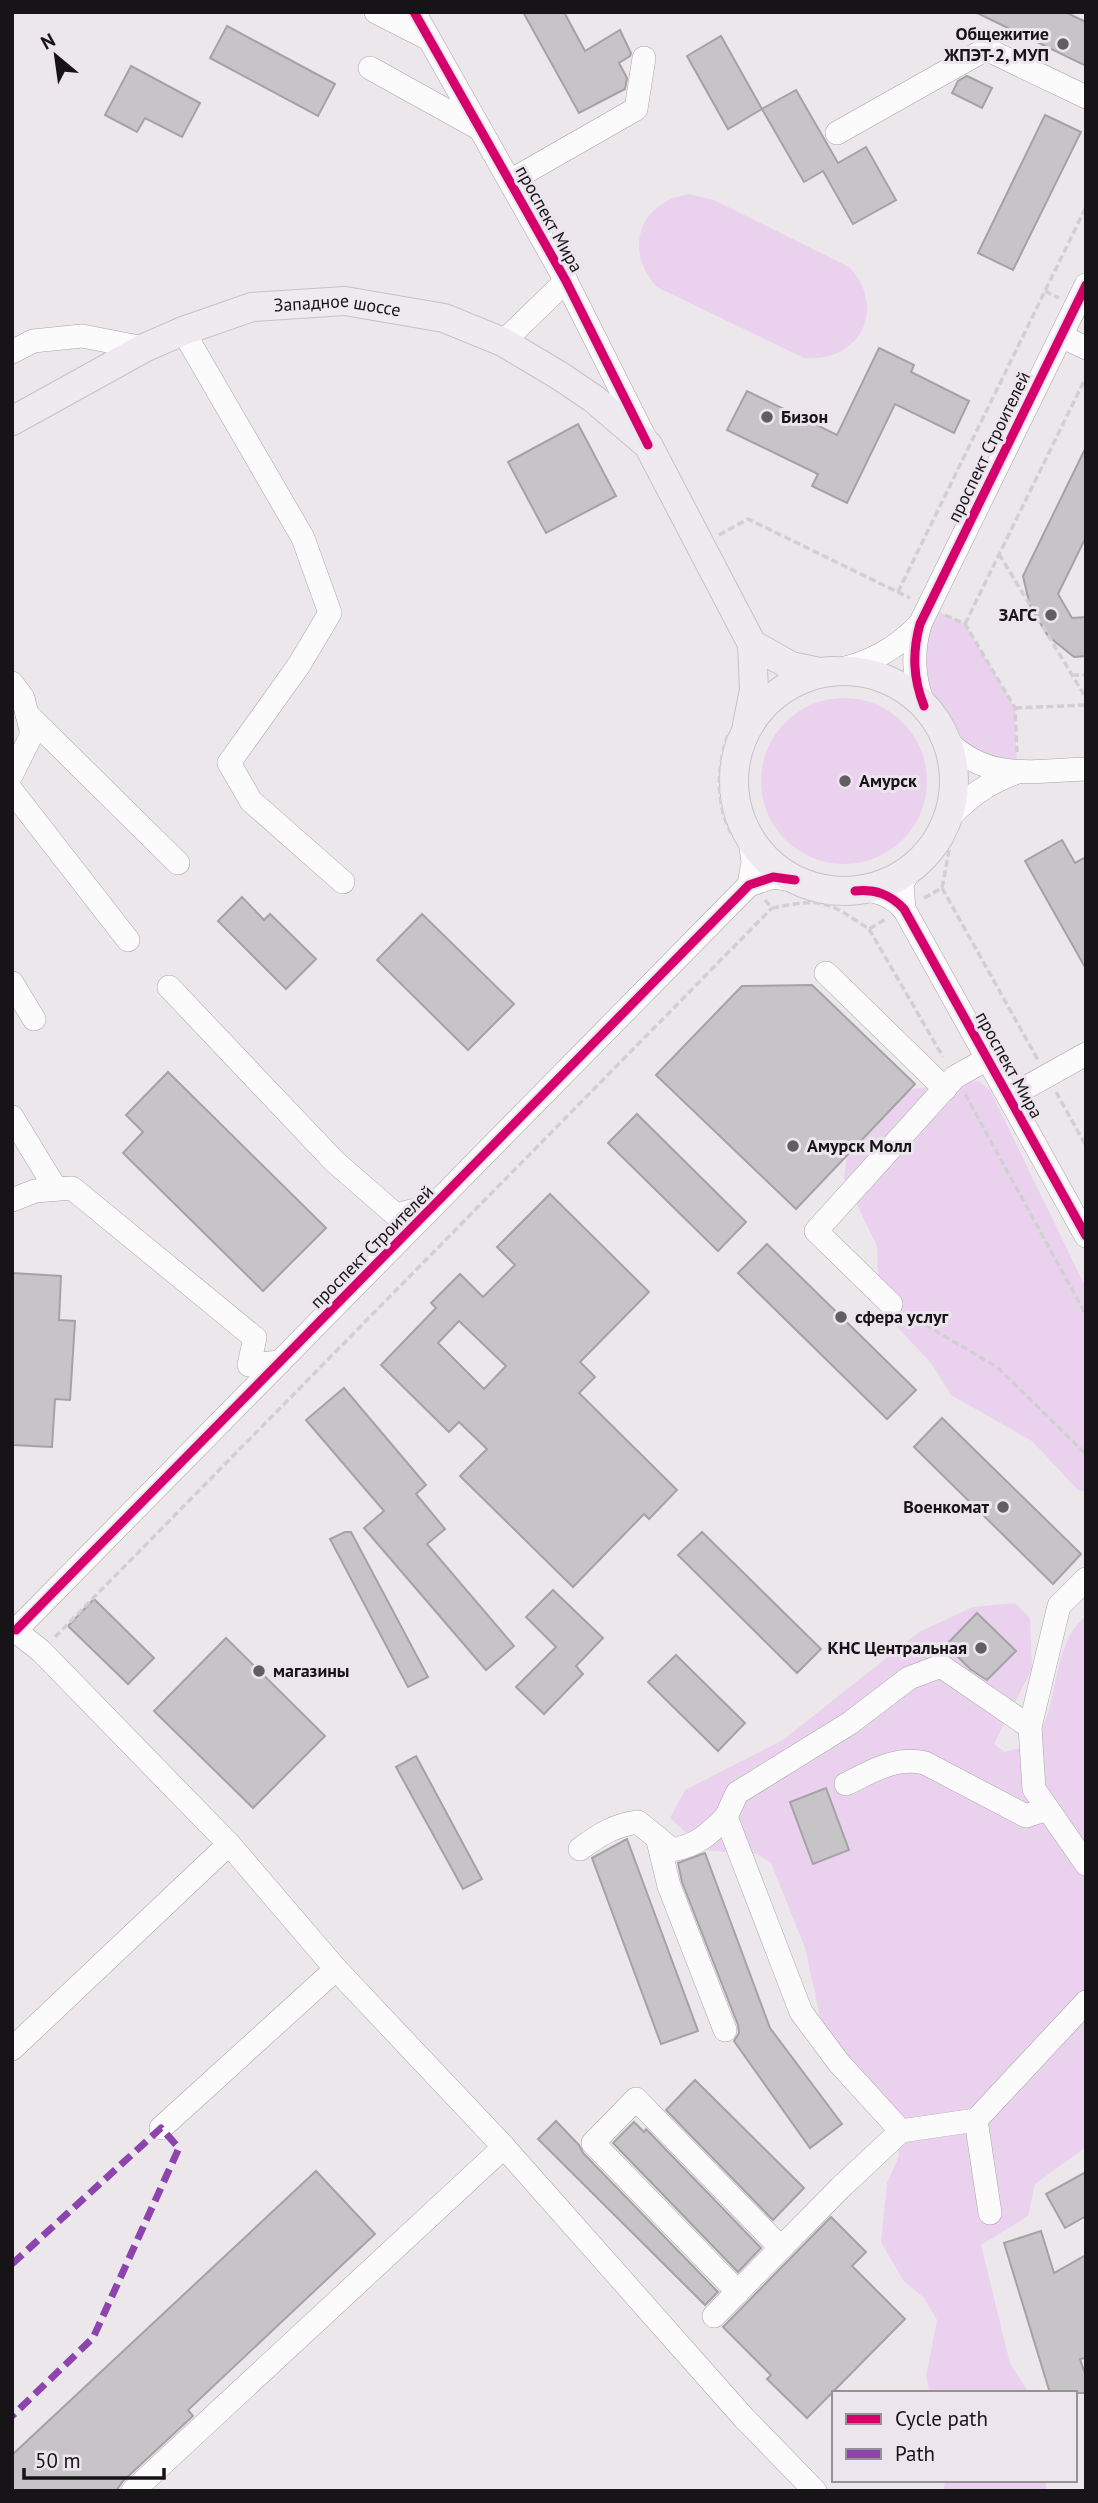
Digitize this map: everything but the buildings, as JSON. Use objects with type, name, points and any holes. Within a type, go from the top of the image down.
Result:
[{"type":"main road","name":"Западное шоссе","points":[[12,421],[144,348],[183,331],[252,307],[345,301],[444,318],[503,342],[594,400],[648,444]]},
{"type":"main road","points":[[648,444],[752,644],[754,690],[747,725],[735,762],[733,782],[735,803],[750,840],[778,870],[814,887],[855,891],[875,887],[911,868],[938,838],[947,820],[952,800],[952,760],[937,722],[925,706],[909,692],[883,678],[853,671],[819,672],[791,666],[752,644]]},
{"type":"main road","points":[[740,742],[755,716],[776,694],[793,683],[832,671]]},
{"type":"street","points":[[376,12],[429,39]]},
{"type":"street","name":"проспект Мира","points":[[414,12],[566,281],[648,444]]},
{"type":"street","points":[[837,133],[986,49],[1086,97]]},
{"type":"street","points":[[510,181],[636,109],[644,58]]},
{"type":"street","points":[[370,68],[480,129]]},
{"type":"street","points":[[503,342],[566,281]]},
{"type":"street","name":"проспект Строителей","points":[[920,624],[1086,285]]},
{"type":"street","points":[[183,331],[303,538],[330,613],[299,665],[229,764],[251,800],[343,882]]},
{"type":"street","points":[[12,352],[33,341],[82,336],[144,348]]},
{"type":"street","points":[[1061,336],[1086,348]]},
{"type":"street","points":[[832,671],[851,668],[884,654],[920,624]]},
{"type":"street","points":[[920,624],[914,663],[915,677],[925,706]]},
{"type":"street","points":[[12,683],[23,698],[32,734],[12,774]]},
{"type":"street","points":[[27,714],[178,863]]},
{"type":"street","points":[[946,740],[975,763],[1001,771],[1086,769]]},
{"type":"street","points":[[947,820],[983,787],[1017,772]]},
{"type":"street","points":[[12,791],[128,940]]},
{"type":"street","points":[[750,840],[753,862],[750,886],[774,877],[795,880]]},
{"type":"street","points":[[904,909],[902,884],[911,868]]},
{"type":"street","name":"проспект Строителей","points":[[14,1629],[750,886]]},
{"type":"street","points":[[855,891],[877,891],[897,901],[904,909]]},
{"type":"street","name":"проспект Мира","points":[[904,909],[1086,1236]]},
{"type":"street","points":[[826,973],[950,1083]]},
{"type":"street","points":[[12,984],[34,1019]]},
{"type":"street","points":[[169,987],[334,1161],[396,1215],[436,1204]]},
{"type":"street","points":[[1009,1097],[1086,1054]]},
{"type":"street","points":[[891,1304],[816,1231],[950,1083],[987,1059]]},
{"type":"street","points":[[12,1117],[56,1189]]},
{"type":"street","points":[[12,1200],[35,1191],[72,1188],[255,1338],[249,1364],[280,1362]]},
{"type":"street","points":[[1086,1579],[1059,1606],[1030,1727],[1034,1789],[1086,1864]]},
{"type":"street","points":[[14,1629],[41,1651],[229,1844],[336,1969],[503,2147],[744,2418],[814,2491]]},
{"type":"street","points":[[580,1849],[602,1833],[622,1824],[638,1822],[672,1850],[688,1847],[705,1838],[726,1817],[737,1793],[840,1729],[909,1678],[941,1666],[1030,1727]]},
{"type":"street","points":[[846,1784],[891,1763],[911,1760],[925,1763],[1026,1816],[1047,1809]]},
{"type":"street","points":[[726,1817],[801,2012],[839,2063],[901,2131]]},
{"type":"street","points":[[657,1837],[669,1886],[725,2030]]},
{"type":"street","points":[[12,2049],[229,1844]]},
{"type":"street","points":[[161,2128],[336,1969]]},
{"type":"street","points":[[714,2316],[901,2131],[976,2120],[1086,2002]]},
{"type":"street","points":[[738,2292],[593,2143],[636,2099],[781,2248]]},
{"type":"street","points":[[976,2120],[990,2213]]},
{"type":"street","points":[[133,2491],[503,2147]]},
{"type":"path","points":[[747,519],[898,592],[1086,207]]},
{"type":"path","points":[[1016,729],[1015,708],[965,624],[1086,376]]},
{"type":"path","points":[[999,554],[1086,698]]},
{"type":"path","points":[[1072,676],[1086,675]]},
{"type":"path","points":[[1015,708],[1086,705]]},
{"type":"path","points":[[942,888],[1086,1146]]},
{"type":"path","points":[[41,1651],[772,908]]},
{"type":"path","points":[[869,929],[950,1083],[1086,1315]]},
{"type":"path","points":[[891,1304],[997,1367],[1086,1454]]},
{"type":"shaded area","points":[[689,194],[714,200],[849,267],[861,283],[867,315],[862,330],[853,342],[840,352],[824,357],[804,358],[657,287],[641,258],[639,243],[642,230],[648,217],[658,207]]},
{"type":"shaded area","points":[[929,607],[965,624],[1015,708],[1017,772],[946,740],[937,722],[924,706],[919,692]]},
{"type":"shaded area","points":[[844,698],[876,704],[903,722],[921,749],[927,781],[921,813],[903,840],[876,858],[844,864],[812,858],[785,840],[767,813],[761,781],[767,749],[785,722],[812,704]]},
{"type":"shaded area","points":[[978,1081],[990,1090],[1086,1288],[1086,1492],[1078,1490],[1032,1441],[951,1395],[931,1363],[887,1316],[879,1297],[877,1246],[844,1178],[848,1148],[861,1124],[913,1089]]},
{"type":"shaded area","points":[[1015,1603],[1030,1618],[1032,1669],[994,1744],[1005,1752],[1026,1746],[1038,1735],[1051,1703],[1065,1646],[1073,1630],[1086,1616],[1086,2147],[1035,2184],[1028,2216],[981,2245],[1010,2363],[1028,2391],[930,2391],[926,2377],[937,2320],[924,2298],[903,2280],[881,2242],[887,2183],[899,2156],[893,2116],[829,2058],[805,1948],[771,1863],[757,1854],[705,1850],[670,1818],[685,1790],[783,1740],[919,1632],[973,1607]]},
{"type":"shaded area","points":[[945,2482],[1046,2482],[1046,2491],[943,2491]]},
{"type":"marked path","points":[[12,2264],[161,2128],[179,2148],[93,2338],[12,2416]]},
{"type":"cycle path","points":[[414,12],[566,281],[648,445]]},
{"type":"cycle path","points":[[924,706],[915,665],[920,624],[1086,285]]},
{"type":"cycle path","points":[[16,1630],[749,885],[773,877],[795,880]]},
{"type":"cycle path","points":[[855,891],[882,894],[904,909],[1086,1236]]},
{"type":"place","name":"Общежитие ЖПЭТ-2, МУП","points":[[1063,44]]},
{"type":"place","name":"Бизон","points":[[767,417]]},
{"type":"place","name":"ЗАГС","points":[[1051,615]]},
{"type":"place","name":"Амурск","points":[[845,781]]},
{"type":"place","name":"Амурск Молл","points":[[793,1146]]},
{"type":"place","name":"сфера услуг","points":[[841,1317]]},
{"type":"place","name":"Военкомат","points":[[1003,1507]]},
{"type":"place","name":"КНС Центральная","points":[[981,1648]]},
{"type":"place","name":"магазины","points":[[259,1671]]}]
